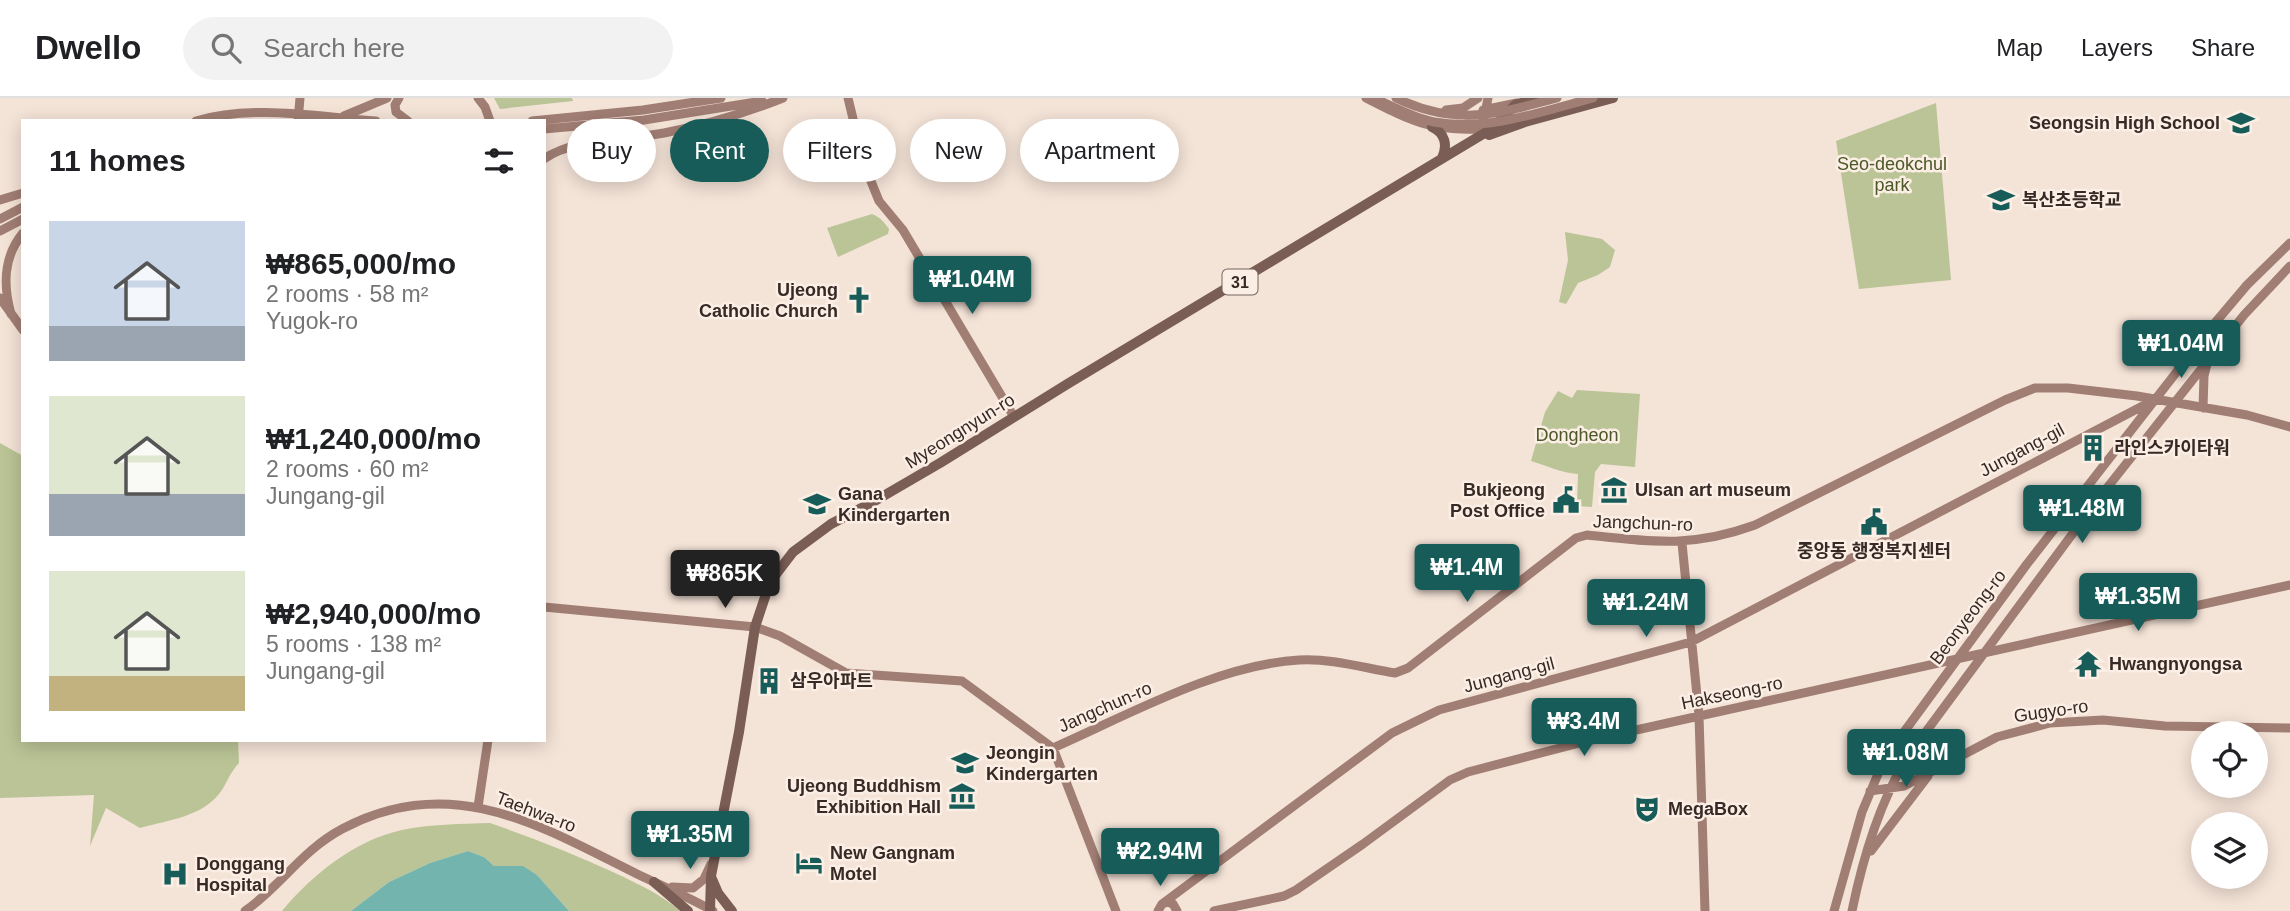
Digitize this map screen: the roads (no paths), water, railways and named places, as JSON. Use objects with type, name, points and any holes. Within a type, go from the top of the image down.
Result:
[{"type":"main road","points":[[299,118],[300,98]]},
{"type":"main road","points":[[331,118],[351,114],[387,98]]},
{"type":"main road","points":[[399,98],[395,105],[396,112],[404,119]]},
{"type":"main road","points":[[478,98],[489,119]]},
{"type":"main road","points":[[546,128],[560,123],[721,98]]},
{"type":"main road","points":[[546,122],[644,120],[777,98]]},
{"type":"main road","points":[[546,158],[564,148],[663,134],[718,120],[783,98]]},
{"type":"main road","points":[[848,98],[863,164],[879,201],[903,230],[1014,417]]},
{"type":"main road","points":[[1366,98],[1440,132],[1445,151],[1441,159]]},
{"type":"main road","points":[[1374,98],[1420,118],[1459,125],[1505,120],[1593,98]]},
{"type":"main road","points":[[1396,98],[1435,113],[1460,116],[1489,114],[1557,98]]},
{"type":"main road","points":[[1406,98],[1425,106],[1446,110],[1487,110],[1537,98]]},
{"type":"main road","points":[[1446,110],[1463,108],[1478,98]]},
{"type":"main road","points":[[1468,142],[1479,129],[1487,110],[1488,98]]},
{"type":"main road","points":[[1432,127],[1494,130],[1613,98]]},
{"type":"main road","points":[[1508,105],[1514,119],[1525,122]]},
{"type":"main road","points":[[1506,126],[1508,105]]},
{"type":"main road","points":[[1494,130],[1508,105]]},
{"type":"main road","points":[[205,119],[228,114],[346,119]]},
{"type":"main road","points":[[1494,130],[1525,122]]},
{"type":"main road","name":"Myeongnyun-ro","points":[[711,910],[715,852],[739,732],[755,628],[770,582],[785,560],[805,541],[831,524],[940,463],[1468,142],[1494,130]]},
{"type":"main road","points":[[0,200],[21,193]]},
{"type":"main road","points":[[0,219],[21,208]]},
{"type":"main road","points":[[0,231],[21,220]]},
{"type":"main road","points":[[11,314],[6,290],[6,272],[11,249],[21,236]]},
{"type":"main road","name":"Beonyeong-ro","points":[[1834,911],[1852,843],[1870,791],[1894,747],[1939,682],[2188,358],[2248,285],[2290,243]]},
{"type":"main road","name":"Beonyeong-ro","points":[[1852,911],[1877,818],[1900,769],[1918,742],[2099,498],[2260,297],[2290,267]]},
{"type":"main road","points":[[1,299],[21,327]]},
{"type":"main road","points":[[2188,358],[2190,368],[2202,368]]},
{"type":"main road","points":[[2203,408],[2204,376],[2209,359]]},
{"type":"main road","name":"Jangchun-ro","points":[[1053,748],[1214,678],[1282,662],[1323,661],[1395,673],[1402,671],[1576,538],[1587,535],[1682,543],[1730,535],[1980,412],[2035,388],[2061,387],[2156,399],[2247,415],[2290,427]]},
{"type":"main road","points":[[2115,393],[2123,398],[2126,404],[2121,417]]},
{"type":"main road","name":"Jungang-gil","points":[[1158,908],[1392,733],[1409,724],[1439,710],[1691,642],[2156,399]]},
{"type":"main road","points":[[1682,543],[1699,716],[1705,911]]},
{"type":"main road","name":"Hakseong-ro","points":[[1214,911],[1272,899],[1296,890],[1363,845],[1450,780],[1468,772],[1591,740],[2290,585]]},
{"type":"main road","name":"Jangchun-ro","points":[[546,607],[755,628],[780,636],[846,673],[962,681],[1053,748],[1116,911]]},
{"type":"main road","points":[[1923,666],[1933,673],[1939,682]]},
{"type":"main road","name":"Gugyo-ro","points":[[1870,791],[1904,786],[2007,733],[2059,722],[2103,720],[2165,726],[2290,728]]},
{"type":"main road","points":[[478,807],[488,742]]},
{"type":"main road","points":[[1918,742],[1913,755],[1915,763],[1922,769],[1934,770]]},
{"type":"main road","points":[[1864,863],[1892,821],[1934,770]]},
{"type":"main road","name":"Taehwa-ro","points":[[245,911],[259,901],[304,855],[327,838],[357,822],[407,807],[451,805],[478,807],[527,821],[711,910]]},
{"type":"main road","points":[[659,884],[693,888],[704,879],[715,852]]},
{"type":"main road","points":[[712,876],[718,892],[732,911]]},
{"type":"main road","points":[[659,884],[688,911]]},
{"type":"main road","points":[[1158,908],[1171,902],[1177,911]]},
{"type":"water","points":[[468,851],[484,857],[494,866],[523,866],[537,875],[569,911],[351,911],[389,882],[430,863]]},
{"type":"place","name":"Seongsin High School","points":[[2241,123]]},
{"type":"place","name":"복산초등학교","points":[[2001,200]]},
{"type":"place","name":"Ujeong Catholic Church","points":[[859,300]]},
{"type":"place","name":"라인스카이타워","points":[[2093,448]]},
{"type":"place","name":"Ulsan art museum","points":[[1614,490]]},
{"type":"place","name":"Bukjeong Post Office","points":[[1566,500]]},
{"type":"place","name":"Gana Kindergarten","points":[[817,504]]},
{"type":"place","name":"중앙동 행정복지센터","points":[[1874,522]]},
{"type":"place","name":"Hwangnyongsa","points":[[2088,664]]},
{"type":"place","name":"삼우아파트","points":[[769,681]]},
{"type":"place","name":"Jeongin Kindergarten","points":[[965,763]]},
{"type":"place","name":"Ujeong Buddhism Exhibition Hall","points":[[962,796]]},
{"type":"place","name":"MegaBox","points":[[1647,809]]},
{"type":"place","name":"New Gangnam Motel","points":[[809,863]]},
{"type":"place","name":"Donggang Hospital","points":[[175,874]]},
{"type":"park label","name":"Seo-deokchul park","points":[[1892,174]]},
{"type":"park label","name":"Dongheon","points":[[1577,435]]}]
